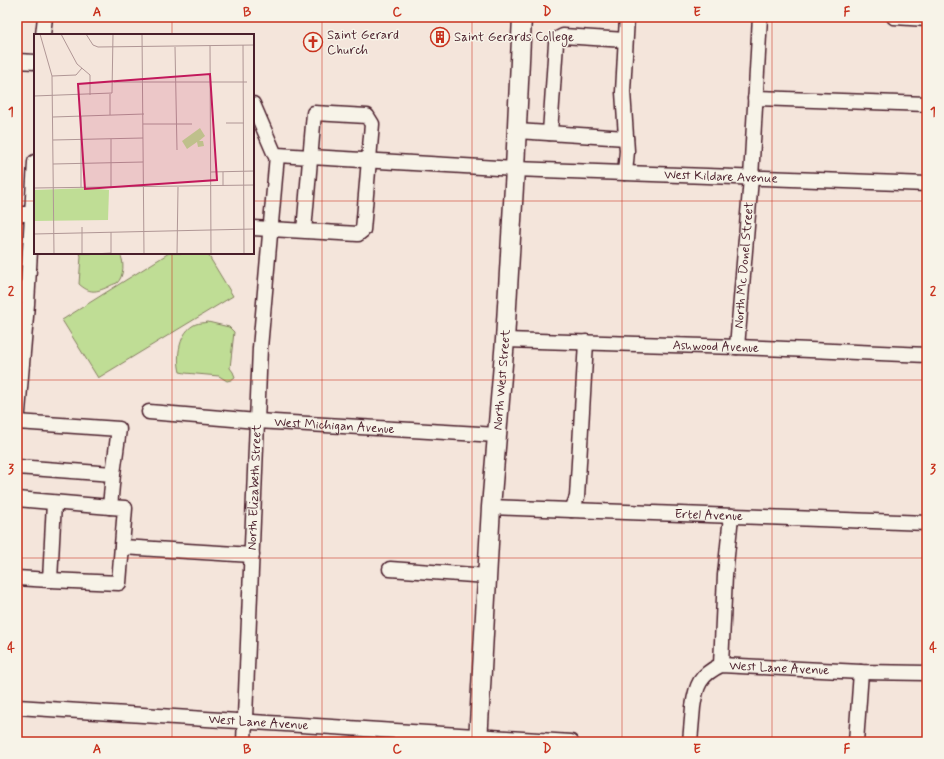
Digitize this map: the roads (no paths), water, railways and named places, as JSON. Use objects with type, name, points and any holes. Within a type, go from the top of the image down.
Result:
[{"type":"main road","name":"North West Street","points":[[478,739],[491,507],[505,340],[522,17]]},
{"type":"street","points":[[43,34],[45,17]]},
{"type":"street","points":[[625,173],[627,151],[623,92],[627,17]]},
{"type":"street","name":"North Mc Donel Street","points":[[737,347],[751,178],[760,17]]},
{"type":"street","points":[[894,17],[924,18]]},
{"type":"street","points":[[550,133],[556,42],[559,38],[563,36],[625,40]]},
{"type":"street","points":[[17,61],[34,62]]},
{"type":"street","points":[[755,98],[927,104]]},
{"type":"street","points":[[254,106],[275,155],[277,155]]},
{"type":"street","points":[[254,228],[270,231],[358,234],[363,230],[372,124],[367,116],[314,112],[304,231]]},
{"type":"street","points":[[517,131],[626,138]]},
{"type":"street","name":"West Kildare Avenue","points":[[277,155],[515,169],[927,184]]},
{"type":"street","name":"North Elizabeth Street","points":[[244,742],[260,348],[277,155]]},
{"type":"street","points":[[17,214],[34,214],[17,423],[119,429],[110,507]]},
{"type":"street","name":"Ashwood Avenue","points":[[505,340],[737,347],[927,355]]},
{"type":"street","points":[[572,510],[577,497],[586,342]]},
{"type":"street","name":"West Michigan Avenue","points":[[149,412],[257,421],[497,435]]},
{"type":"street","points":[[17,467],[113,474]]},
{"type":"street","points":[[17,499],[125,508],[119,583],[17,578]]},
{"type":"street","points":[[50,580],[54,503]]},
{"type":"street","name":"Ertel Avenue","points":[[491,507],[927,523]]},
{"type":"street","points":[[721,665],[725,575],[730,516]]},
{"type":"street","points":[[122,547],[252,555]]},
{"type":"street","points":[[390,569],[487,576]]},
{"type":"street","name":"West Lane Avenue","points":[[690,742],[695,692],[706,673],[721,665],[927,674]]},
{"type":"street","points":[[856,742],[861,672]]},
{"type":"street","name":"West Lane Avenue","points":[[17,707],[478,739],[571,742]]},
{"type":"place","name":"Saint Gerards College","points":[[440,37]]},
{"type":"place","name":"Saint Gerard Church","points":[[313,42]]}]
